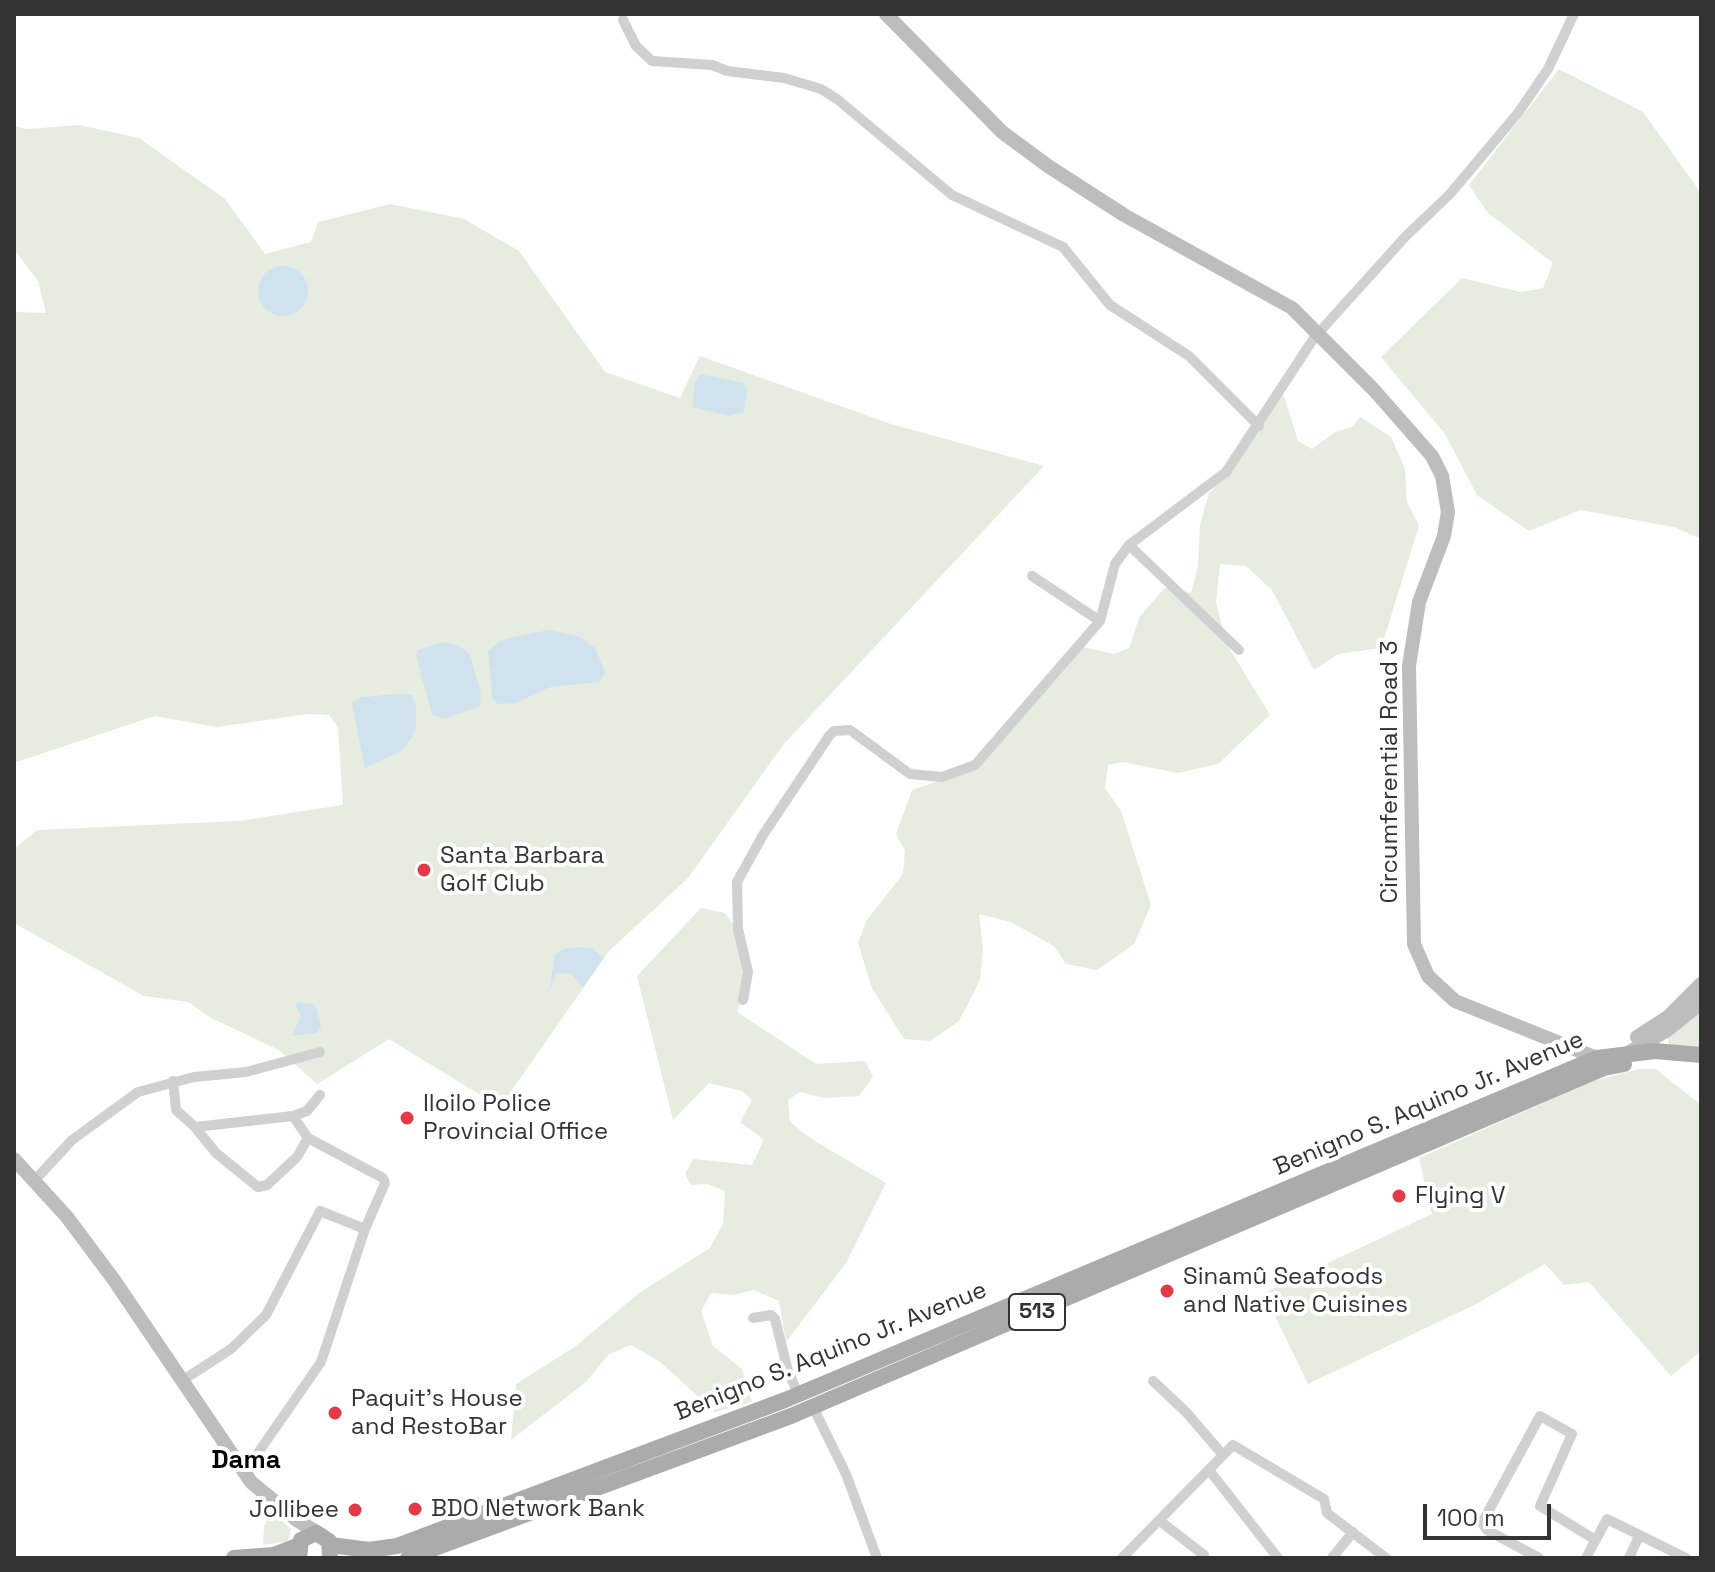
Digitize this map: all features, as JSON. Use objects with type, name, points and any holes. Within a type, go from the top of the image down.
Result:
[{"type":"main road","name":"Circumferential Road 3","points":[[886,14],[1002,132],[1048,166],[1124,215],[1292,308],[1416,434],[1432,456],[1447,495],[1446,526],[1419,602],[1409,666],[1411,922],[1420,962],[1438,988],[1455,1001],[1601,1063]]},
{"type":"main road","points":[[1601,1063],[1668,1017],[1701,984]]},
{"type":"main road","points":[[1627,1053],[1666,1031],[1701,1003]]},
{"type":"main road","name":"Benigno S. Aquino Jr. Avenue","points":[[328,1546],[369,1550],[389,1548],[460,1529],[813,1407],[1058,1294],[1601,1063],[1627,1053],[1655,1051],[1701,1055]]},
{"type":"main road","name":"Benigno S. Aquino Jr. Avenue","points":[[1601,1063],[1701,1065]]},
{"type":"main road","points":[[14,1159],[67,1217],[183,1380],[244,1473],[328,1546]]},
{"type":"main road","name":"Benigno S. Aquino Jr. Avenue","points":[[408,1558],[460,1529],[1058,1294]]},
{"type":"main road","points":[[298,1521],[299,1548]]},
{"type":"main road","points":[[234,1558],[274,1555],[299,1548],[311,1534],[328,1546]]},
{"type":"street","points":[[743,1000],[748,972],[738,929],[737,882],[763,835],[829,736],[834,731],[850,730],[910,774],[942,777],[958,774],[975,765],[1100,621],[1115,564],[1129,545],[1226,472],[1259,426],[1292,367],[1318,333],[1405,237],[1450,194],[1518,113],[1548,69],[1574,14]]},
{"type":"street","points":[[623,20],[636,46],[652,61],[712,65],[727,71],[784,78],[821,89],[837,99],[952,195],[1063,247],[1110,305],[1189,356],[1259,426]]},
{"type":"street","points":[[1129,545],[1239,650]]},
{"type":"street","points":[[1032,576],[1100,621]]},
{"type":"street","points":[[34,1181],[54,1156],[117,1104],[138,1092],[173,1081],[246,1072],[320,1052]]},
{"type":"street","points":[[173,1081],[176,1110],[216,1153],[258,1187],[267,1185],[297,1157],[308,1138]]},
{"type":"street","points":[[195,1127],[293,1116],[307,1111],[320,1095]]},
{"type":"street","points":[[244,1473],[321,1362],[365,1229],[384,1186],[383,1178],[308,1138],[293,1116]]},
{"type":"street","points":[[183,1380],[231,1349],[266,1315],[320,1211],[365,1229]]},
{"type":"street","points":[[753,1318],[771,1315],[775,1319],[788,1371],[798,1394]]},
{"type":"street","points":[[1153,1381],[1223,1455]]},
{"type":"street","points":[[813,1407],[846,1474],[877,1558]]},
{"type":"street","points":[[1539,1558],[1487,1530],[1482,1523],[1540,1416],[1572,1434],[1540,1506],[1594,1539]]},
{"type":"street","points":[[1122,1558],[1233,1445],[1324,1499],[1327,1513],[1386,1558]]},
{"type":"street","points":[[1209,1470],[1278,1558]]},
{"type":"street","points":[[1586,1558],[1607,1519],[1686,1558]]},
{"type":"street","points":[[1160,1521],[1204,1555]]},
{"type":"street","points":[[1332,1558],[1353,1532]]},
{"type":"street","points":[[1629,1558],[1639,1536]]},
{"type":"shaded area","points":[[1559,69],[1643,112],[1701,193],[1701,539],[1674,527],[1580,510],[1529,531],[1477,495],[1445,434],[1381,357],[1462,278],[1521,292],[1543,288],[1553,263],[1487,212],[1469,185]]},
{"type":"shaded area","points":[[79,125],[139,138],[225,199],[265,254],[311,242],[318,222],[390,204],[464,219],[519,251],[605,372],[680,398],[700,356],[891,424],[1044,466],[783,745],[688,878],[609,951],[500,1107],[389,1039],[317,1084],[279,1050],[211,1018],[188,1002],[144,996],[14,923],[14,849],[37,830],[239,821],[343,805],[338,727],[329,715],[308,714],[217,727],[155,716],[14,763],[14,312],[46,313],[38,281],[14,249],[14,126],[28,129]]},
{"type":"shaded area","points":[[1281,387],[1298,441],[1312,449],[1335,432],[1352,427],[1360,417],[1391,437],[1405,469],[1407,502],[1419,526],[1381,648],[1338,654],[1314,670],[1272,590],[1246,566],[1220,564],[1216,602],[1226,643],[1270,715],[1218,764],[1178,773],[1123,762],[1108,765],[1105,788],[1121,811],[1151,905],[1134,944],[1097,970],[1066,964],[1054,946],[1011,922],[979,914],[983,949],[980,980],[959,1021],[930,1041],[904,1039],[872,988],[858,943],[867,920],[903,874],[905,851],[896,834],[912,790],[971,770],[1078,646],[1114,654],[1129,648],[1140,616],[1165,588],[1191,593],[1198,566],[1200,525],[1209,493],[1231,472]]},
{"type":"shaded area","points":[[701,908],[725,913],[742,937],[749,979],[737,1012],[816,1064],[865,1061],[873,1077],[859,1096],[824,1098],[800,1092],[788,1100],[790,1122],[813,1140],[886,1183],[846,1263],[786,1342],[779,1301],[754,1290],[734,1295],[711,1293],[701,1311],[713,1346],[742,1369],[752,1402],[715,1412],[659,1361],[631,1345],[609,1354],[586,1382],[511,1440],[516,1384],[576,1346],[639,1293],[710,1248],[723,1224],[725,1191],[707,1184],[691,1185],[685,1174],[693,1159],[752,1165],[764,1140],[740,1122],[752,1100],[742,1091],[709,1083],[673,1120],[637,976]]},
{"type":"shaded area","points":[[1701,1008],[1701,1048],[1669,1045],[1667,1036]]},
{"type":"shaded area","points":[[1639,1069],[1656,1069],[1701,1105],[1701,1351],[1671,1376],[1589,1282],[1564,1285],[1545,1264],[1476,1304],[1308,1384],[1264,1293],[1432,1214],[1419,1158],[1593,1081]]},
{"type":"shaded area","points":[[270,1511],[291,1529],[288,1541],[263,1545],[264,1527]]},
{"type":"water","points":[[283,266],[301,273],[308,291],[301,309],[283,316],[265,309],[258,291],[265,273]]},
{"type":"water","points":[[700,374],[744,383],[747,392],[744,412],[728,416],[693,407],[694,386]]},
{"type":"water","points":[[548,630],[578,636],[595,648],[605,672],[599,682],[550,687],[516,703],[497,704],[492,696],[488,651],[501,640]]},
{"type":"water","points":[[442,642],[458,645],[470,655],[481,693],[480,706],[445,719],[432,714],[416,656],[418,650]]},
{"type":"water","points":[[412,695],[416,708],[412,738],[401,751],[365,768],[352,703],[361,697]]},
{"type":"water","points":[[593,948],[603,959],[583,987],[571,974],[556,973],[548,996],[555,955],[564,949]]},
{"type":"water","points":[[295,1004],[313,1004],[317,1009],[321,1026],[317,1033],[292,1036],[301,1016]]},
{"type":"place","name":"Santa Barbara Golf Club","points":[[424,870]]},
{"type":"place","name":"Iloilo Police Provincial Office","points":[[407,1118]]},
{"type":"place","name":"Flying V","points":[[1399,1196]]},
{"type":"place","name":"Sinamû Seafoods and Native Cuisines","points":[[1167,1291]]},
{"type":"place","name":"Paquit's House and RestoBar","points":[[335,1413]]},
{"type":"place","name":"BDO Network Bank","points":[[415,1509]]},
{"type":"place","name":"Jollibee","points":[[355,1510]]},
{"type":"district","name":"Dama","points":[[246,1461]]}]
